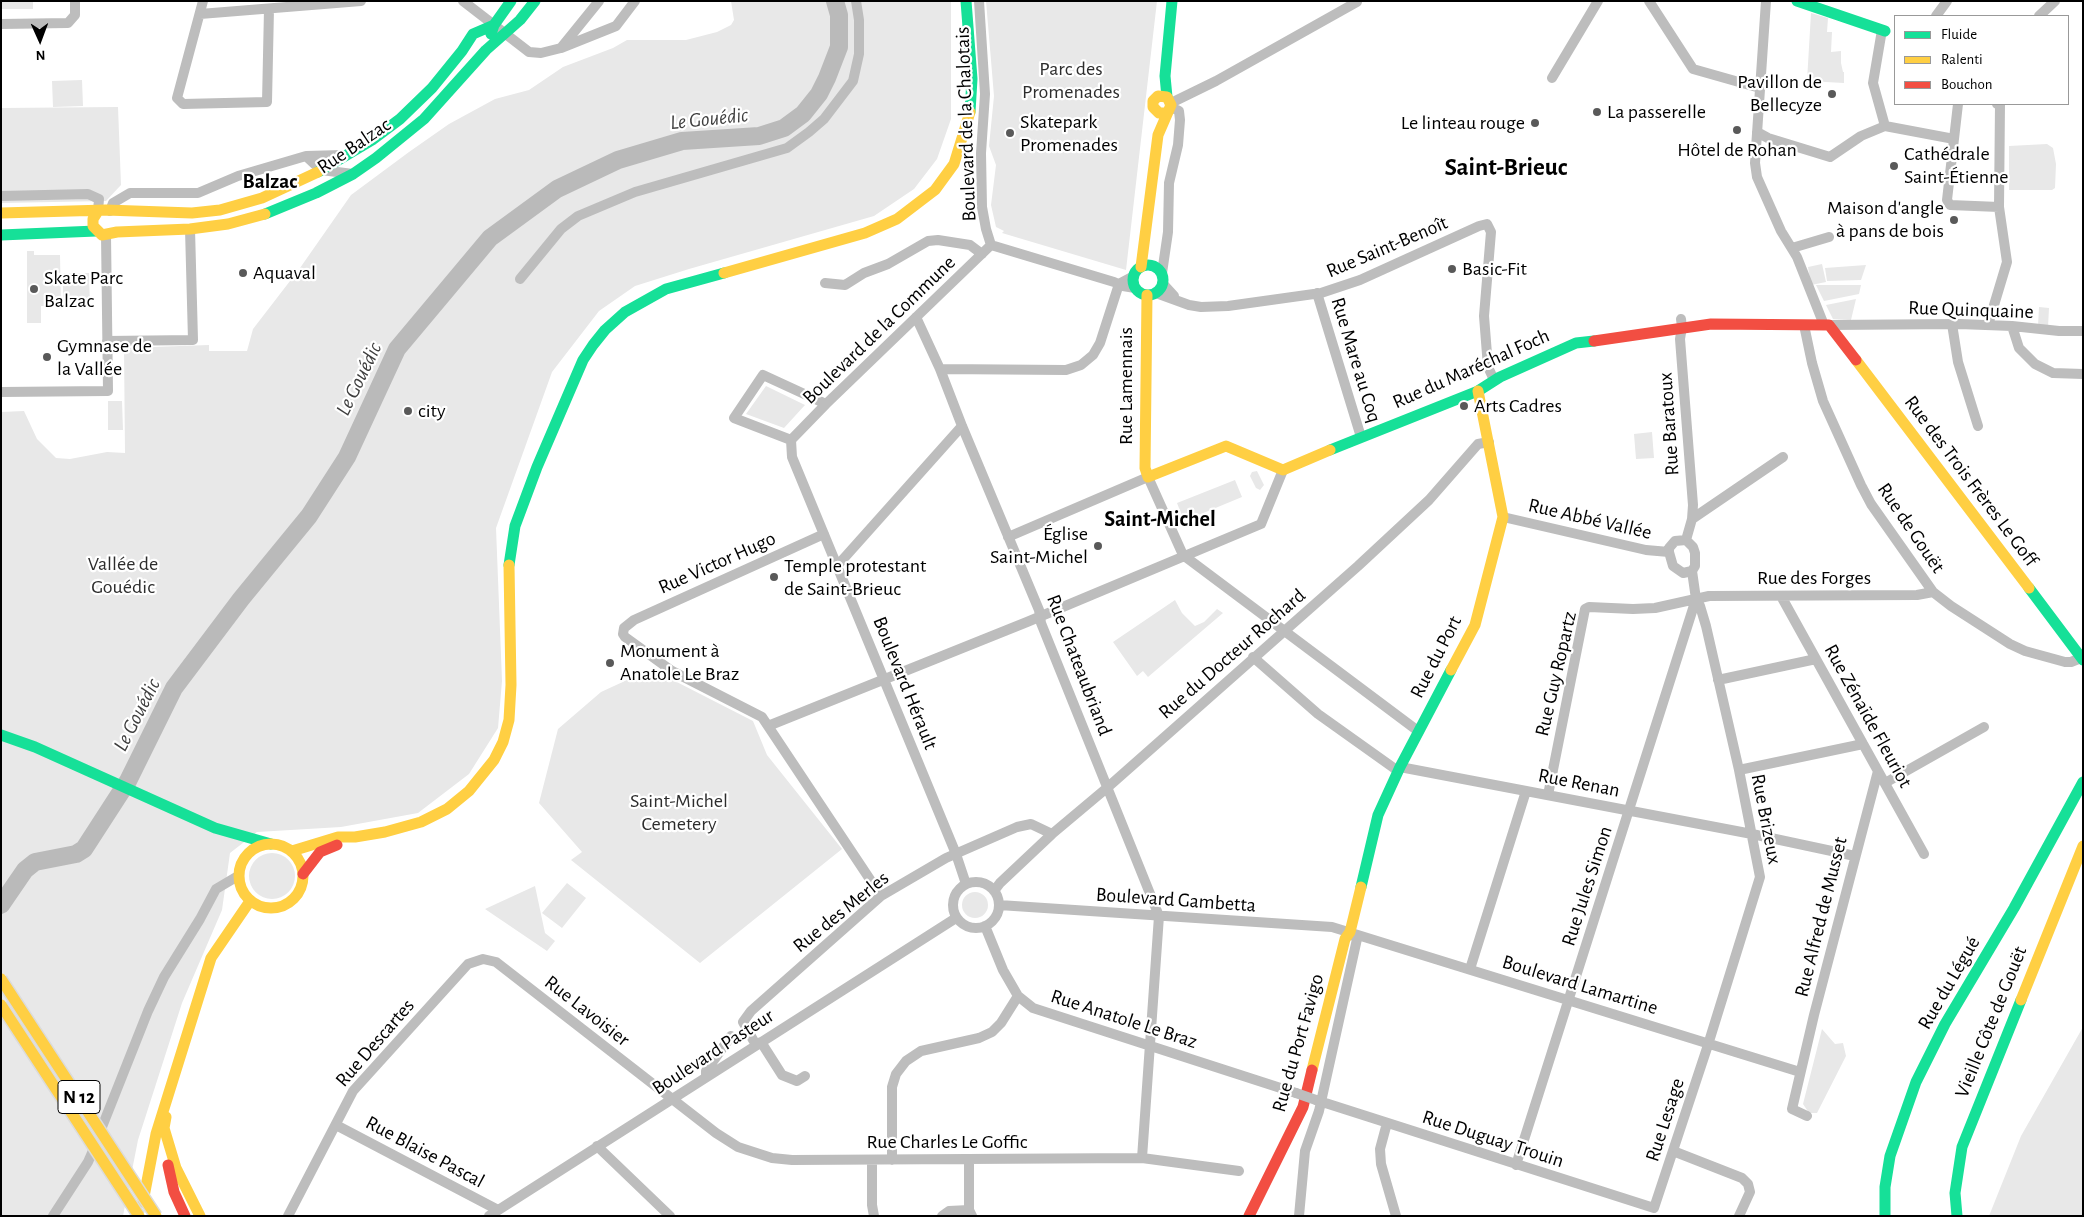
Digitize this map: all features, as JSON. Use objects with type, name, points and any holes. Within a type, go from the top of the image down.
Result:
[{"type":"main road","points":[[486,50],[494,25],[511,1]]},
{"type":"main road","name":"Rue Balzac","points":[[1,235],[190,229],[228,224],[273,212],[310,196],[353,174],[401,139],[424,119],[486,50],[520,20],[535,1]]},
{"type":"main road","points":[[924,199],[949,162],[956,148],[964,114],[965,79],[959,1]]},
{"type":"main road","points":[[292,851],[338,837],[355,837],[403,828],[434,816],[469,791],[494,760],[503,742],[509,720],[509,563],[515,526],[537,466],[583,360],[605,330],[631,307],[666,289],[865,233],[897,219],[935,190],[954,164],[970,115],[972,79],[966,1]]},
{"type":"main road","points":[[1142,269],[1157,268],[1157,286],[1136,288],[1142,269],[1158,135],[1165,104],[1165,76],[1172,1]]},
{"type":"main road","points":[[1797,1],[1887,32]]},
{"type":"main road","name":"Rue Balzac","points":[[1,212],[192,212],[234,207],[262,198],[321,170],[385,131],[414,106],[441,77],[473,34],[494,25]]},
{"type":"main road","points":[[104,211],[115,215],[118,222],[105,233],[93,222],[104,211]]},
{"type":"main road","name":"Rue Lamennais","points":[[1148,477],[1145,468],[1157,286]]},
{"type":"main road","name":"Rue du Maréchal Foch","points":[[1283,470],[1478,391],[1494,380],[1576,343],[1681,323],[1826,325]]},
{"type":"main road","name":"Rue des Trois Frères Le Goff","points":[[1826,325],[2082,659]]},
{"type":"main road","name":"Rue du Port","points":[[1350,932],[1378,816],[1399,769],[1475,625],[1504,517],[1478,391]]},
{"type":"main road","points":[[1148,477],[1226,446],[1283,470]]},
{"type":"main road","points":[[5,736],[43,751],[215,828],[245,846],[271,844],[284,846],[292,851],[298,859],[303,874],[301,888],[296,896],[288,903],[279,907],[259,906],[250,901],[240,885],[238,876],[245,846]]},
{"type":"main road","name":"Rue du Légué","points":[[1885,1216],[1885,1187],[1890,1156],[1916,1082],[1945,1024],[2019,900],[2083,782]]},
{"type":"main road","points":[[303,874],[320,852],[355,837]]},
{"type":"main road","name":"Vieille Côte de Gouët","points":[[1957,1216],[1955,1193],[1962,1147],[2083,846]]},
{"type":"main road","points":[[140,1216],[147,1174],[170,1088],[211,958],[250,901]]},
{"type":"main road","points":[[224,937],[260,912],[269,908]]},
{"type":"main road","name":"Rue du Port Favigo","points":[[1249,1216],[1303,1107],[1345,940],[1350,932]]},
{"type":"main road","name":"N 12","points":[[1,978],[156,1216]]},
{"type":"main road","name":"N 12","points":[[1,1005],[140,1216]]},
{"type":"main road","points":[[151,1216],[160,1131]]},
{"type":"main road","points":[[160,1131],[174,1192],[185,1216]]},
{"type":"main road","points":[[160,1131],[200,1216]]},
{"type":"street","points":[[1,24],[68,23],[75,15],[75,1]]},
{"type":"street","points":[[203,1],[177,98],[182,104],[267,102],[269,9]]},
{"type":"street","points":[[200,14],[361,1]]},
{"type":"street","points":[[463,1],[529,52],[541,54],[616,26],[635,1]]},
{"type":"street","points":[[561,48],[599,1]]},
{"type":"street","points":[[520,279],[561,229],[578,216],[635,192],[787,148],[809,132],[824,119],[852,81],[859,54],[859,20],[856,1]]},
{"type":"street","name":"Boulevard de la Chalotais","points":[[979,1],[984,94],[980,153],[982,207],[991,244]]},
{"type":"street","points":[[1552,78],[1598,1]]},
{"type":"street","points":[[1649,1],[1693,69],[1760,88]]},
{"type":"street","points":[[1766,1],[1755,163],[1757,177],[1781,231],[1792,248],[1805,275],[1826,325]]},
{"type":"street","points":[[1937,15],[1947,1]]},
{"type":"street","points":[[2040,15],[2055,1]]},
{"type":"street","points":[[1165,104],[1216,81],[1357,2]]},
{"type":"street","points":[[1885,126],[1873,82],[1887,32]]},
{"type":"street","points":[[1157,286],[1168,232],[1169,183],[1178,145],[1180,120],[1179,111],[1165,104]]},
{"type":"street","points":[[1958,105],[1947,200],[1950,205],[1999,207]]},
{"type":"street","points":[[1988,325],[2007,262],[1999,207],[2000,105]]},
{"type":"street","points":[[1758,132],[1768,138],[1830,157],[1861,136],[1885,126],[1954,139]]},
{"type":"street","points":[[1,196],[88,194],[99,199],[104,211],[112,203],[130,194],[198,193],[238,176],[306,156],[348,155]]},
{"type":"street","points":[[306,156],[321,170],[353,174]]},
{"type":"street","points":[[153,213],[156,194]]},
{"type":"street","name":"Rue Saint-Benoît","points":[[1157,286],[1180,302],[1201,307],[1317,294],[1360,280],[1487,224],[1491,232],[1484,316],[1488,367],[1494,380]]},
{"type":"street","points":[[107,342],[193,340],[190,229]]},
{"type":"street","points":[[1,392],[108,391],[105,233]]},
{"type":"street","points":[[1792,248],[1830,237]]},
{"type":"street","points":[[825,283],[845,285],[864,272],[888,264],[928,241],[938,240],[970,245],[982,254]]},
{"type":"street","points":[[991,244],[1123,286],[1136,288]]},
{"type":"street","name":"Boulevard de la Commune","points":[[791,440],[991,244]]},
{"type":"street","points":[[940,369],[1066,370],[1081,364],[1093,355],[1100,343],[1119,284],[1142,269]]},
{"type":"street","name":"Rue Mare au Coq","points":[[1317,294],[1361,437]]},
{"type":"street","name":"Rue Chateaubriand","points":[[916,317],[940,369],[1160,916]]},
{"type":"street","name":"Rue Baratoux","points":[[1681,323],[1680,335],[1692,519],[1686,540]]},
{"type":"street","points":[[1952,324],[1958,362],[1978,426]]},
{"type":"street","name":"Rue Quinquaine","points":[[1826,325],[1952,324],[2083,331]]},
{"type":"street","name":"Rue de Gouët","points":[[1804,325],[1823,401],[1861,484],[1871,504],[1933,592],[1951,606],[2010,644],[2025,651],[2065,662],[2082,659]]},
{"type":"street","points":[[2012,326],[2019,348],[2034,364],[2053,373],[2083,374]]},
{"type":"street","points":[[791,440],[734,418],[763,375],[826,404]]},
{"type":"street","points":[[838,566],[962,426]]},
{"type":"street","name":"Boulevard Hérault","points":[[791,440],[792,457],[956,854],[966,884]]},
{"type":"street","name":"Rue du Docteur Rochard","points":[[994,891],[1000,882],[1052,834],[1108,787],[1358,566],[1429,500],[1478,444],[1489,442]]},
{"type":"street","points":[[1692,519],[1783,456]]},
{"type":"street","points":[[881,896],[768,726],[1261,524],[1283,470]]},
{"type":"street","points":[[1008,537],[1148,477],[1183,556],[1418,732]]},
{"type":"street","name":"Rue Abbé Vallée","points":[[1504,517],[1646,550],[1669,552]]},
{"type":"street","name":"Rue Victor Hugo","points":[[768,726],[762,717],[672,672],[625,632],[652,612],[824,534]]},
{"type":"street","points":[[1686,540],[1693,547],[1696,566],[1692,571],[1683,573],[1676,569],[1670,560],[1669,548],[1675,541],[1686,540]]},
{"type":"street","name":"Rue Brizeux","points":[[1692,571],[1696,599],[1700,606],[1739,770],[1760,877],[1708,1043]]},
{"type":"street","name":"Rue des Forges","points":[[1696,599],[1709,596],[1917,595],[1933,592]]},
{"type":"street","name":"Rue Zénaïde Fleuriot","points":[[1782,596],[1924,854]]},
{"type":"street","name":"Rue Guy Ropartz","points":[[1548,795],[1585,609],[1655,608],[1696,599]]},
{"type":"street","name":"Rue Jules Simon","points":[[1516,1165],[1696,599]]},
{"type":"street","points":[[1253,657],[1318,714],[1399,769]]},
{"type":"street","points":[[1718,680],[1816,659]]},
{"type":"street","points":[[1885,783],[1984,727]]},
{"type":"street","points":[[1739,770],[1863,744]]},
{"type":"street","name":"Rue Renan","points":[[1399,769],[1526,790],[1855,856]]},
{"type":"street","name":"Rue Alfred de Musset","points":[[1807,1116],[1792,1109],[1878,771]]},
{"type":"street","points":[[1470,970],[1526,790]]},
{"type":"street","name":"Rue des Merles","points":[[758,1043],[743,1022],[751,1011],[881,896],[956,854],[1024,825],[1031,824],[1052,834]]},
{"type":"street","points":[[53,1216],[88,1162],[148,1011],[164,977],[216,889],[238,876]]},
{"type":"street","points":[[981,883],[994,891],[999,906],[995,918],[985,926],[969,927],[956,918],[952,906],[953,899],[960,888],[966,884],[981,883]]},
{"type":"street","name":"Boulevard Gambetta","points":[[999,906],[1332,927],[1350,932]]},
{"type":"street","points":[[1142,1158],[1160,916]]},
{"type":"street","name":"Boulevard Pasteur","points":[[493,1213],[956,918]]},
{"type":"street","name":"Rue Anatole Le Braz","points":[[985,926],[1003,970],[1018,996],[1033,1008],[1319,1101]]},
{"type":"street","points":[[1299,1216],[1305,1151],[1319,1101],[1357,939],[1350,932]]},
{"type":"street","name":"Boulevard Lamartine","points":[[1350,932],[1800,1072]]},
{"type":"street","name":"Rue Lavoisier","points":[[478,960],[496,962],[672,1099]]},
{"type":"street","name":"Rue Descartes","points":[[288,1216],[353,1091],[468,964],[478,960]]},
{"type":"street","points":[[892,1160],[892,1087],[896,1074],[901,1067],[906,1061],[921,1051],[979,1038],[992,1032],[1001,1023],[1018,996]]},
{"type":"street","points":[[706,1077],[706,1071],[731,1036]]},
{"type":"street","points":[[758,1043],[782,1075],[797,1081],[805,1076]]},
{"type":"street","name":"Rue Lesage","points":[[1654,1208],[1708,1043]]},
{"type":"street","name":"Rue Charles Le Goffic","points":[[672,1099],[716,1133],[738,1147],[772,1158],[792,1160],[1142,1158],[1239,1170]]},
{"type":"street","name":"Rue Duguay Trouin","points":[[1319,1101],[1654,1208]]},
{"type":"street","points":[[1387,1123],[1380,1149],[1380,1164],[1396,1216]]},
{"type":"street","name":"Rue Blaise Pascal","points":[[336,1125],[493,1213]]},
{"type":"street","points":[[598,1146],[670,1216]]},
{"type":"street","points":[[1673,1151],[1742,1178],[1748,1184],[1750,1192],[1739,1216]]},
{"type":"street","points":[[942,1216],[949,1211],[970,1213],[969,1159]]},
{"type":"street","points":[[872,1160],[872,1206],[874,1216]]},
{"type":"green space","points":[[1,1],[33,1],[33,9],[1,9]]},
{"type":"green space","name":"Vallée de Gouédic","points":[[731,1],[951,1],[951,119],[937,159],[914,189],[874,216],[635,286],[599,311],[552,372],[496,528],[502,681],[498,728],[469,774],[418,813],[341,827],[257,832],[230,853],[222,910],[182,1003],[138,1140],[123,1216],[1,1216],[1,412],[24,411],[37,439],[56,458],[70,459],[107,452],[125,453],[124,348],[209,345],[209,351],[247,351],[253,329],[300,268],[351,195],[409,152],[449,124],[495,99],[529,90],[563,67],[613,48],[627,40],[686,40],[717,32],[731,25],[734,20]]},
{"type":"green space","name":"Parc des Promenades","points":[[986,1],[1157,1],[1126,270],[1002,233],[1004,231],[996,227],[991,205],[996,165],[989,146],[994,96]]},
{"type":"green space","points":[[1811,13],[1828,18],[1827,32],[1832,32],[1831,52],[1841,51],[1844,83],[1807,81]]},
{"type":"green space","points":[[82,80],[83,106],[53,107],[52,81]]},
{"type":"green space","points":[[118,107],[121,185],[106,201],[1,203],[1,108]]},
{"type":"green space","points":[[2047,144],[2053,148],[2056,164],[2055,188],[2052,190],[2009,190],[2009,146]]},
{"type":"green space","name":"Skate Parc Balzac","points":[[27,251],[34,251],[34,255],[60,255],[61,306],[41,306],[41,323],[27,323]]},
{"type":"green space","points":[[1822,264],[1826,282],[1811,285],[1808,267]]},
{"type":"green space","points":[[1866,265],[1861,280],[1827,281],[1825,268]]},
{"type":"green space","points":[[63,273],[89,273],[90,306],[63,306]]},
{"type":"green space","points":[[1816,285],[1861,285],[1859,294],[1824,301]]},
{"type":"green space","points":[[1856,299],[1851,320],[1833,319],[1826,305]]},
{"type":"green space","points":[[2039,307],[2049,308],[2048,327],[2038,326]]},
{"type":"green space","points":[[766,386],[805,405],[784,428],[746,414]]},
{"type":"green space","points":[[108,401],[122,401],[123,430],[108,430]]},
{"type":"green space","points":[[1652,432],[1654,458],[1636,459],[1634,434]]},
{"type":"green space","points":[[1257,471],[1264,485],[1260,490],[1256,488],[1250,476],[1252,472]]},
{"type":"green space","points":[[1235,480],[1242,497],[1184,521],[1177,503]]},
{"type":"green space","points":[[1175,600],[1182,613],[1195,626],[1204,622],[1217,609],[1223,613],[1148,677],[1143,671],[1137,676],[1113,642]]},
{"type":"green space","name":"Saint-Michel Cemetery","points":[[667,677],[753,721],[767,755],[842,849],[700,963],[571,860],[582,852],[539,803],[558,729],[601,692],[627,680]]},
{"type":"green space","points":[[272,853],[285,857],[291,863],[295,876],[291,889],[285,895],[272,899],[259,895],[253,889],[249,876],[253,863],[259,857]]},
{"type":"green space","points":[[567,883],[586,898],[562,928],[542,913]]},
{"type":"green space","points":[[535,886],[545,933],[555,941],[547,951],[485,909]]},
{"type":"green space","points":[[975,892],[984,896],[988,905],[984,914],[975,918],[966,914],[962,905],[966,896]]},
{"type":"green space","points":[[2083,1027],[2083,1216],[1989,1216],[2021,1136]]},
{"type":"green space","points":[[1822,1029],[1835,1044],[1843,1043],[1846,1056],[1817,1113],[1809,1113],[1803,1104]]},
{"type":"waterway","name":"Le Gouédic","points":[[1,905],[25,870],[35,862],[76,854],[84,849],[128,781],[174,688],[241,599],[309,516],[347,457],[397,349],[490,238],[557,189],[618,160],[682,141],[759,136],[784,128],[803,114],[819,94],[827,78],[839,47],[839,15],[835,1]]},
{"type":"traffic: fast","points":[[491,34],[494,25],[511,1]]},
{"type":"traffic: fast","points":[[265,214],[316,193],[353,174],[376,158],[424,119],[486,50],[520,20],[535,1]]},
{"type":"traffic: fast","points":[[966,1],[972,79],[970,112]]},
{"type":"traffic: fast","points":[[1167,97],[1165,76],[1172,1]]},
{"type":"traffic: fast","points":[[1797,1],[1885,31]]},
{"type":"traffic: fast","points":[[318,172],[372,140],[400,119],[432,88],[462,51],[473,34],[494,25]]},
{"type":"traffic: fast","points":[[1,235],[96,231]]},
{"type":"traffic: fast","points":[[1148,265],[1159,269],[1163,280],[1159,291],[1148,295],[1137,291],[1133,280],[1137,269],[1148,265]]},
{"type":"traffic: fast","points":[[509,565],[515,526],[537,467],[583,360],[593,345],[605,330],[625,312],[666,289],[724,273]]},
{"type":"traffic: fast","points":[[1330,450],[1478,391],[1500,377],[1576,343],[1594,341]]},
{"type":"traffic: fast","points":[[2029,588],[2083,660]]},
{"type":"traffic: fast","points":[[1361,887],[1378,815],[1400,767],[1451,670]]},
{"type":"traffic: fast","points":[[1,735],[35,747],[215,828],[271,844]]},
{"type":"traffic: fast","points":[[1885,1216],[1885,1187],[1890,1156],[1916,1082],[1945,1024],[2014,908],[2083,782]]},
{"type":"traffic: fast","points":[[1957,1216],[1955,1193],[1962,1147],[2021,1000]]},
{"type":"traffic: slow","points":[[1141,267],[1158,135],[1171,105],[1167,97],[1158,96],[1153,101],[1153,107],[1159,113],[1166,113]]},
{"type":"traffic: slow","points":[[724,273],[865,233],[897,219],[935,190],[954,164],[970,112]]},
{"type":"traffic: slow","points":[[1,213],[106,210],[192,213],[220,210],[262,198],[318,172]]},
{"type":"traffic: slow","points":[[98,211],[93,219],[93,226],[102,235],[117,232],[190,229],[228,224],[265,214]]},
{"type":"traffic: slow","points":[[1147,295],[1145,468],[1148,477],[1226,446],[1283,470],[1330,450]]},
{"type":"traffic: slow","points":[[1856,360],[2029,588]]},
{"type":"traffic: slow","points":[[1451,670],[1475,625],[1503,517],[1478,391]]},
{"type":"traffic: slow","points":[[292,851],[338,837],[355,837],[385,832],[421,822],[447,809],[469,791],[494,760],[503,742],[509,720],[511,685],[509,565]]},
{"type":"traffic: slow","points":[[265,844],[277,844],[294,853],[301,864],[303,876],[301,888],[294,899],[277,908],[265,908],[253,903],[244,894],[239,882],[239,870],[244,858],[253,849],[265,844]]},
{"type":"traffic: slow","points":[[2021,1000],[2083,846]]},
{"type":"traffic: slow","points":[[1312,1070],[1345,939],[1350,932],[1361,887]]},
{"type":"traffic: slow","points":[[143,1202],[156,1134],[211,958],[250,901]]},
{"type":"traffic: slow","points":[[1,979],[156,1216]]},
{"type":"traffic: slow","points":[[1,1005],[139,1216]]},
{"type":"traffic: slow","points":[[166,1117],[164,1128],[176,1168],[200,1216]]},
{"type":"traffic: jam","points":[[1594,341],[1711,324],[1829,325],[1856,360]]},
{"type":"traffic: jam","points":[[303,874],[320,852],[337,845]]},
{"type":"traffic: jam","points":[[1249,1216],[1303,1107],[1312,1070]]},
{"type":"traffic: jam","points":[[168,1165],[174,1192],[185,1216]]},
{"type":"place","name":"Pavillon de Bellecyze","points":[[1832,94]]},
{"type":"place","name":"La passerelle","points":[[1597,112]]},
{"type":"place","name":"Le linteau rouge","points":[[1535,123]]},
{"type":"place","name":"Hôtel de Rohan","points":[[1737,130]]},
{"type":"place","name":"Skatepark Promenades","points":[[1010,133]]},
{"type":"place","name":"Cathédrale Saint-Étienne","points":[[1894,166]]},
{"type":"place","name":"Maison d'angle à pans de bois","points":[[1954,220]]},
{"type":"place","name":"Basic-Fit","points":[[1452,269]]},
{"type":"place","name":"Aquaval","points":[[243,273]]},
{"type":"place","name":"Skate Parc Balzac","points":[[34,289]]},
{"type":"place","name":"Gymnase de la Vallée","points":[[47,357]]},
{"type":"place","name":"Arts Cadres","points":[[1464,406]]},
{"type":"place","name":"city","points":[[408,411]]},
{"type":"place","name":"Église Saint-Michel","points":[[1098,546]]},
{"type":"place","name":"Temple protestant de Saint-Brieuc","points":[[774,577]]},
{"type":"place","name":"Monument à Anatole Le Braz","points":[[610,663]]},
{"type":"district","name":"Saint-Brieuc","points":[[1506,167]]},
{"type":"district","name":"Balzac","points":[[270,182]]},
{"type":"district","name":"Saint-Michel","points":[[1160,519]]}]
